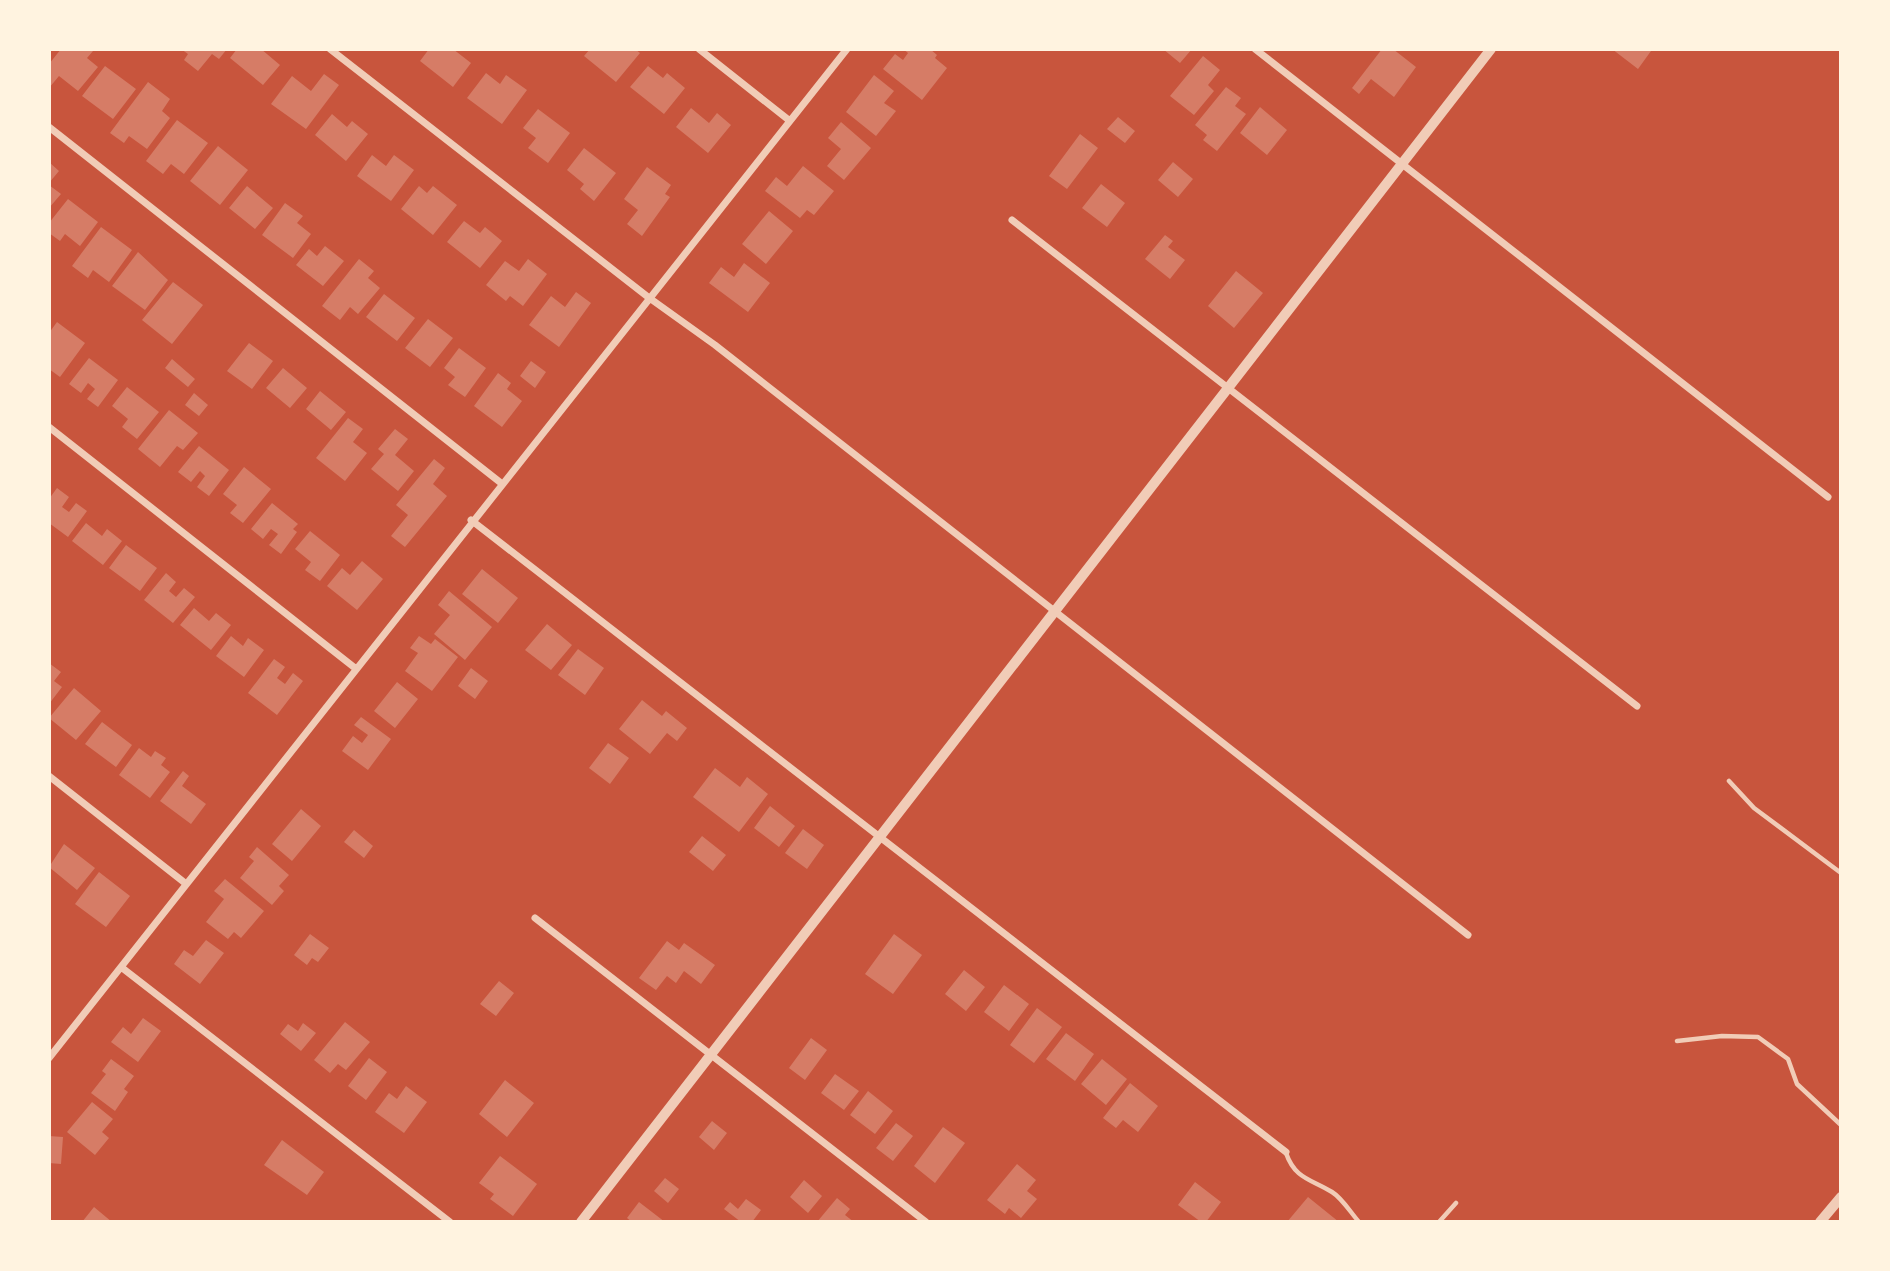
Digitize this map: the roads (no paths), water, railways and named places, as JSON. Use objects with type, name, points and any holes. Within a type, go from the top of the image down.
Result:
[{"type":"street","points":[[330,49],[648,297],[715,345],[785,403],[1055,610],[1468,935]]},
{"type":"street","points":[[699,49],[790,121]]},
{"type":"street","points":[[49,1058],[471,520],[847,49]]},
{"type":"street","points":[[1255,49],[1400,164],[1480,222],[1828,497]]},
{"type":"street","points":[[581,1222],[1491,49]]},
{"type":"street","points":[[49,127],[501,483]]},
{"type":"street","points":[[1012,220],[1637,706]]},
{"type":"street","points":[[49,427],[355,668]]},
{"type":"street","points":[[471,520],[881,835],[1286,1152]]},
{"type":"street","points":[[49,776],[185,883]]},
{"type":"street","points":[[535,918],[926,1222]]},
{"type":"street","points":[[121,967],[450,1222]]},
{"type":"street","points":[[1820,1222],[1841,1197]]},
{"type":"lane","points":[[1728,781],[1754,808],[1841,873]]},
{"type":"lane","points":[[1677,1041],[1722,1036],[1758,1037],[1788,1059],[1797,1084],[1841,1125]]},
{"type":"lane","points":[[1286,1152],[1291,1167],[1304,1180],[1334,1193],[1359,1222]]},
{"type":"lane","points":[[1439,1222],[1456,1203]]}]
